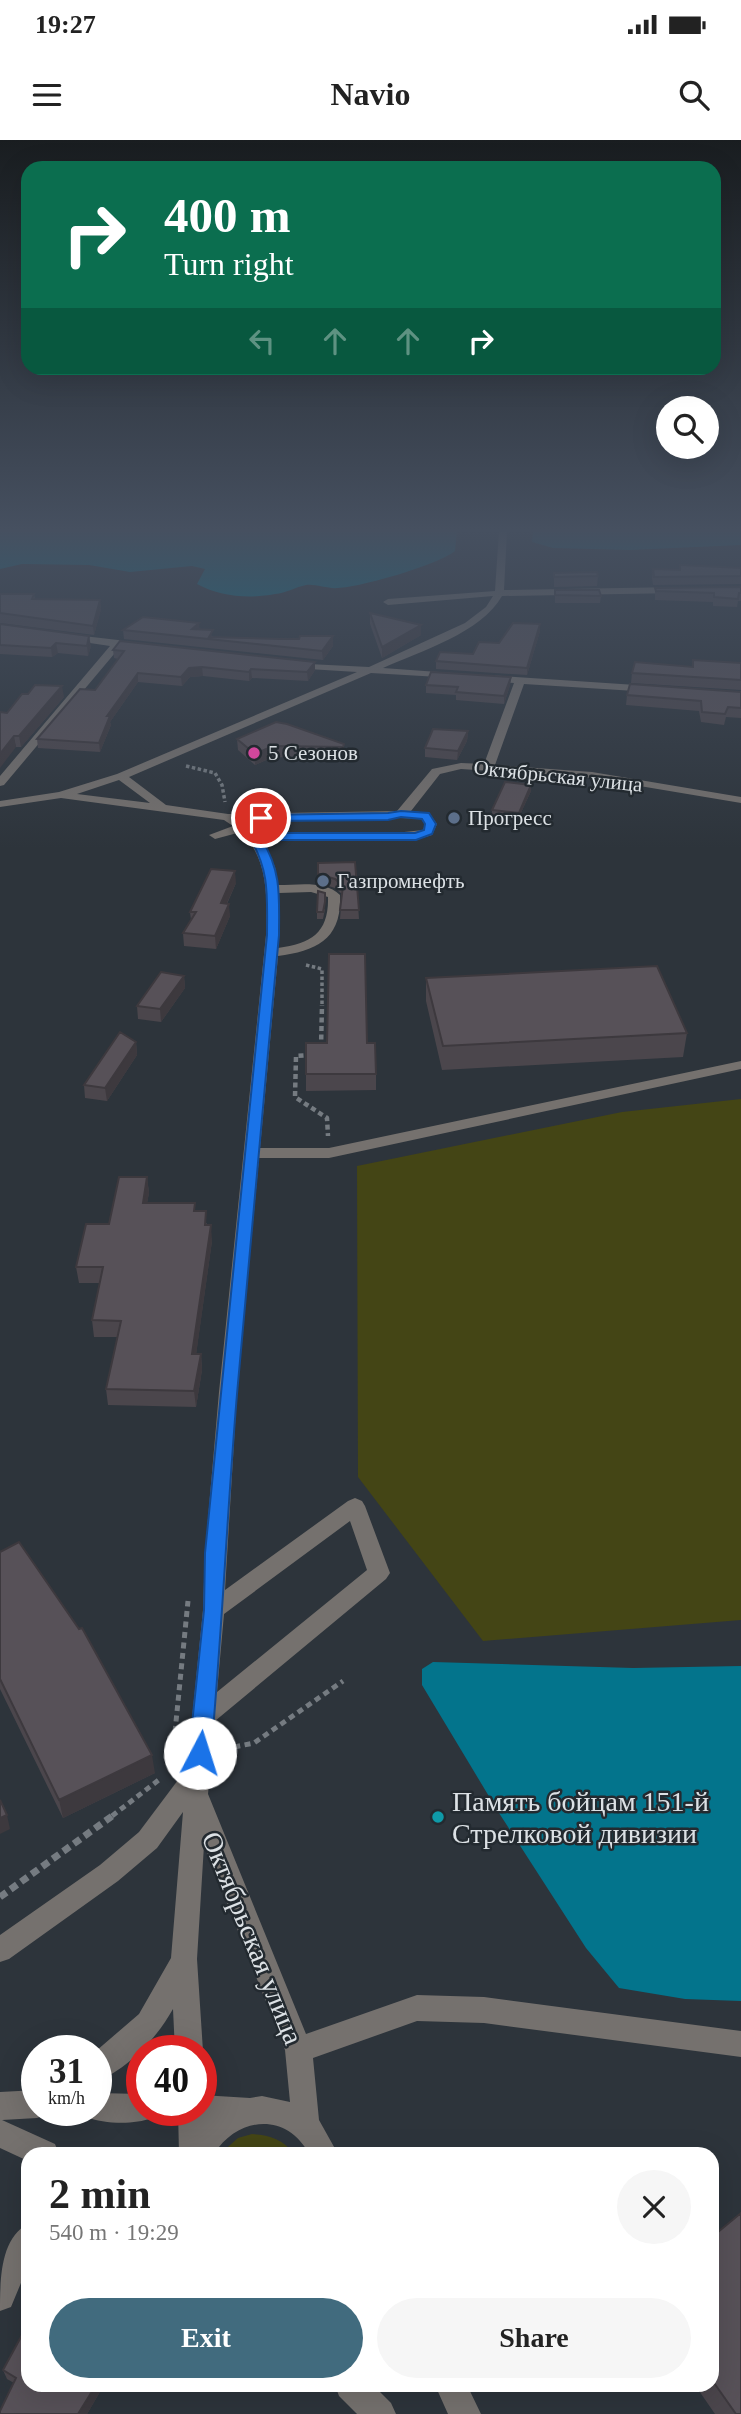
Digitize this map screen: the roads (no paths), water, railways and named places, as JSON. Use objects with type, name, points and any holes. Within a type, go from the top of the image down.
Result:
[{"type":"street","points":[[68,637],[152,649]]},
{"type":"street","points":[[0,804],[61,795],[121,776],[442,637]]},
{"type":"street","points":[[0,783],[118,643]]},
{"type":"street","points":[[283,664],[666,690]]},
{"type":"street","points":[[488,768],[520,680]]},
{"type":"street","name":"Октябрьская улица","points":[[401,814],[436,771],[461,766],[592,775],[741,800]]},
{"type":"street","points":[[121,776],[163,807]]},
{"type":"street","points":[[61,795],[227,817],[401,814],[425,816],[431,824],[428,832],[416,836],[249,831],[215,835]]},
{"type":"street","points":[[227,817],[249,831]]},
{"type":"street","name":"Октябрьская улица","points":[[189,2035],[184,1959],[198,1773],[214,1610],[216,1540],[271,953],[273,889],[268,859],[249,831]]},
{"type":"street","points":[[271,953],[291,951],[319,940],[331,926],[337,913],[334,895],[326,890],[273,889]]},
{"type":"street","points":[[251,1153],[329,1153],[741,1065]]},
{"type":"street","points":[[203,1717],[379,1573],[355,1506],[214,1610]]},
{"type":"street","points":[[0,1950],[97,1881],[148,1840],[198,1773]]},
{"type":"street","name":"Октябрьская улица","points":[[198,1773],[299,2050],[319,2145]]},
{"type":"street","name":"Октябрьская улица","points":[[112,2057],[131,2044],[160,2011],[184,1959]]},
{"type":"street","points":[[299,2050],[416,2008],[484,2010],[741,2044]]},
{"type":"street","points":[[0,2106],[21,2104]]},
{"type":"street","points":[[217,2109],[272,2110],[290,2115],[319,2145]]},
{"type":"street","points":[[200,2147],[216,2127],[233,2116],[252,2110]]},
{"type":"street","points":[[193,2126],[195,2147]]},
{"type":"street","points":[[0,2133],[30,2147]]},
{"type":"street","points":[[0,2296],[10,2268],[21,2250]]},
{"type":"street","points":[[357,2392],[380,2414]]},
{"type":"street","points":[[454,2392],[465,2414]]},
{"type":"water","points":[[433,1662],[633,1668],[741,1666],[741,2001],[685,1999],[619,1988],[586,1948],[499,1813],[422,1685],[422,1669]]},
{"type":"place","name":"5 Сезонов","points":[[254,753]]},
{"type":"place","name":"Прогресс","points":[[454,818]]},
{"type":"place","name":"Газпромнефть","points":[[323,881]]},
{"type":"place","name":"Память бойцам 151-й Стрелковой дивизии","points":[[438,1817]]}]
